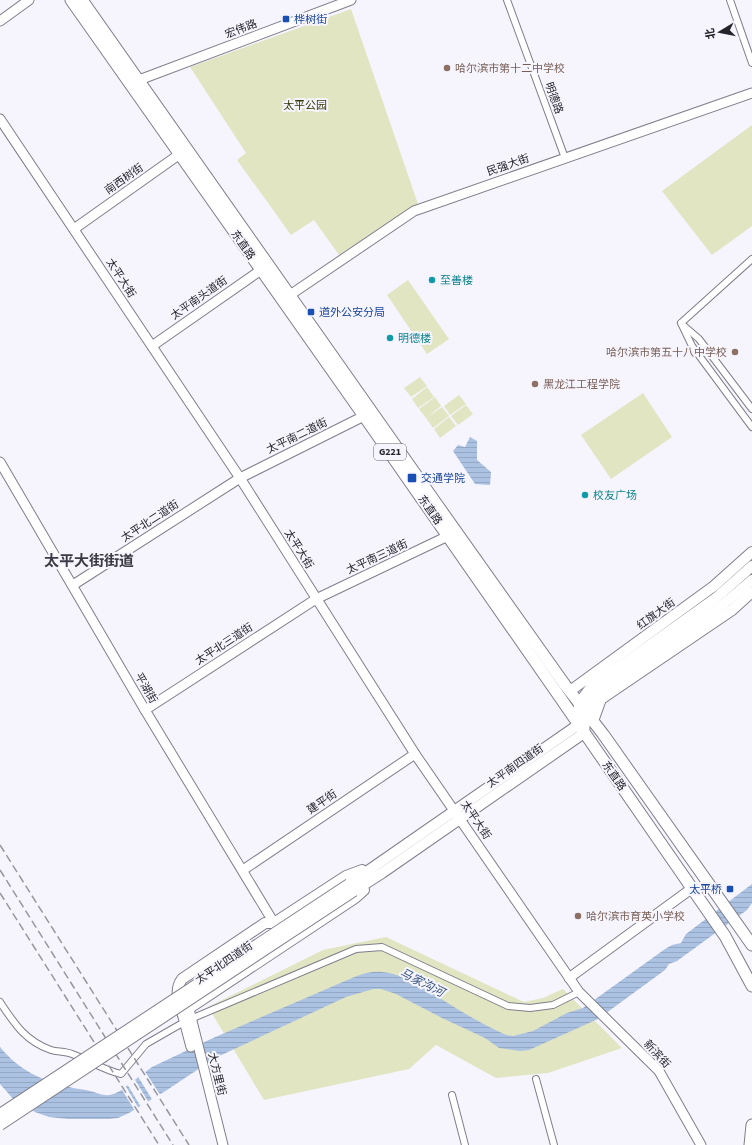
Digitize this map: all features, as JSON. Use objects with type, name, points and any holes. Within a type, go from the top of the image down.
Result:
[{"type":"highway","name":"东直路","points":[[71,0],[290,295],[752,946]]},
{"type":"highway","name":"东直路","points":[[82,0],[138,80],[183,152],[261,270],[448,536],[725,936],[752,986]]},
{"type":"highway","points":[[750,1145],[752,1124]]},
{"type":"main road","name":"红旗大街","points":[[570,691],[714,586],[752,552]]},
{"type":"main road","name":"红旗大街","points":[[594,691],[717,596],[752,566]]},
{"type":"main road","points":[[581,729],[582,707],[594,691],[725,603],[752,580]]},
{"type":"main road","points":[[593,721],[600,699],[732,610],[752,592]]},
{"type":"main road","name":"太平南四道街","points":[[457,815],[581,729]]},
{"type":"main road","name":"太平北四道街","points":[[0,1125],[457,815]]},
{"type":"main road","points":[[381,868],[355,898],[187,1016],[177,991],[178,985],[182,979],[264,923],[274,923],[346,876],[381,868]]},
{"type":"main road","name":"太平北四道街","points":[[0,1114],[351,888]]},
{"type":"street","points":[[0,21],[29,0]]},
{"type":"street","name":"宏伟路","points":[[138,80],[331,4],[351,0]]},
{"type":"street","name":"明德路","points":[[507,0],[565,158]]},
{"type":"street","points":[[730,0],[752,63]]},
{"type":"street","name":"民强大街","points":[[290,295],[414,211],[752,93]]},
{"type":"street","name":"太平大街","points":[[0,119],[240,478],[415,754],[579,992]]},
{"type":"street","name":"南西树街","points":[[74,229],[183,152]]},
{"type":"street","points":[[681,323],[752,258]]},
{"type":"street","name":"太平南头道街","points":[[152,346],[261,270]]},
{"type":"street","points":[[681,323],[699,339],[752,409]]},
{"type":"street","points":[[681,323],[692,346],[752,427]]},
{"type":"street","name":"太平南二道街","points":[[240,478],[364,416]]},
{"type":"street","name":"平湖街","points":[[0,462],[145,710],[274,923]]},
{"type":"street","name":"太平北二道街","points":[[73,585],[240,478]]},
{"type":"street","name":"太平南三道街","points":[[316,599],[448,536]]},
{"type":"street","name":"太平北三道街","points":[[145,710],[316,599]]},
{"type":"street","name":"建平街","points":[[242,870],[415,754]]},
{"type":"street","points":[[569,978],[692,889]]},
{"type":"street","points":[[0,1002],[14,1024],[34,1043],[52,1050],[70,1053],[107,1070],[121,1074],[146,1044],[187,1016],[356,949],[382,947],[508,1006],[530,1008],[553,1005],[579,992]]},
{"type":"street","name":"新滨街","points":[[579,992],[659,1071],[701,1145]]},
{"type":"street","name":"大方里街","points":[[187,1016],[218,1145]]},
{"type":"street","points":[[536,1079],[554,1145]]},
{"type":"street","name":"大方里街","points":[[204,1085],[224,1145]]},
{"type":"street","points":[[452,1095],[465,1145]]},
{"type":"green space","name":"太平公园","points":[[351,9],[418,204],[339,255],[314,220],[291,235],[237,160],[246,153],[190,67]]},
{"type":"green space","points":[[752,125],[752,226],[712,255],[662,191]]},
{"type":"green space","points":[[408,280],[449,339],[427,354],[387,295]]},
{"type":"green space","points":[[420,377],[427,386],[411,397],[404,388]]},
{"type":"green space","points":[[427,387],[434,397],[418,408],[412,399]]},
{"type":"green space","points":[[643,393],[672,437],[611,479],[581,435]]},
{"type":"green space","points":[[459,395],[466,404],[450,415],[444,406]]},
{"type":"green space","points":[[435,397],[441,406],[426,418],[419,409]]},
{"type":"green space","points":[[466,405],[473,414],[458,425],[451,416]]},
{"type":"green space","points":[[442,407],[449,416],[433,428],[426,418]]},
{"type":"green space","points":[[449,417],[456,426],[440,438],[434,429]]},
{"type":"green space","points":[[386,937],[524,1002],[543,998],[563,989],[622,1048],[548,1073],[496,1078],[436,1045],[409,1069],[264,1100],[208,1007],[323,950]]},
{"type":"water","points":[[470,437],[477,441],[477,460],[491,472],[490,485],[475,484],[453,451],[458,445],[465,447]]},
{"type":"water","points":[[752,884],[752,903],[747,910],[677,961],[669,964],[665,970],[598,1019],[529,1050],[520,1051],[499,1048],[485,1038],[396,994],[381,989],[373,989],[346,997],[215,1058],[167,1090],[118,1118],[68,1119],[49,1117],[35,1112],[15,1101],[0,1084],[0,1047],[15,1062],[39,1077],[72,1088],[87,1090],[102,1095],[111,1095],[120,1091],[152,1067],[213,1038],[352,978],[374,972],[390,973],[406,979],[474,1019],[506,1035],[513,1036],[533,1031],[567,1013],[583,1008],[665,949],[672,945],[681,943],[686,934]]},
{"type":"pier","points":[[144,1070],[161,1096],[153,1101],[137,1075]]},
{"type":"pier","points":[[134,1078],[149,1103],[141,1107],[127,1084]]},
{"type":"pier","points":[[125,1085],[139,1109],[135,1111],[121,1088]]},
{"type":"railway","points":[[0,845],[189,1145]]},
{"type":"railway","points":[[0,870],[173,1145]]},
{"type":"railway","points":[[0,893],[159,1145]]},
{"type":"place","name":"桦树街","points":[[286,19]]},
{"type":"place","name":"哈尔滨市第十二中学校","points":[[447,68]]},
{"type":"place","name":"至善楼","points":[[432,280]]},
{"type":"place","name":"道外公安分局","points":[[311,312]]},
{"type":"place","name":"明德楼","points":[[390,338]]},
{"type":"place","name":"哈尔滨市第五十八中学校","points":[[735,352]]},
{"type":"place","name":"黑龙江工程学院","points":[[535,384]]},
{"type":"place","name":"交通学院","points":[[412,478]]},
{"type":"place","name":"校友广场","points":[[585,495]]},
{"type":"place","name":"太平桥","points":[[730,889]]},
{"type":"place","name":"哈尔滨市育英小学校","points":[[578,916]]},
{"type":"district","name":"太平大街街道","points":[[89,561]]},
{"type":"water label","name":"马家沟河","points":[[422,983]]}]
